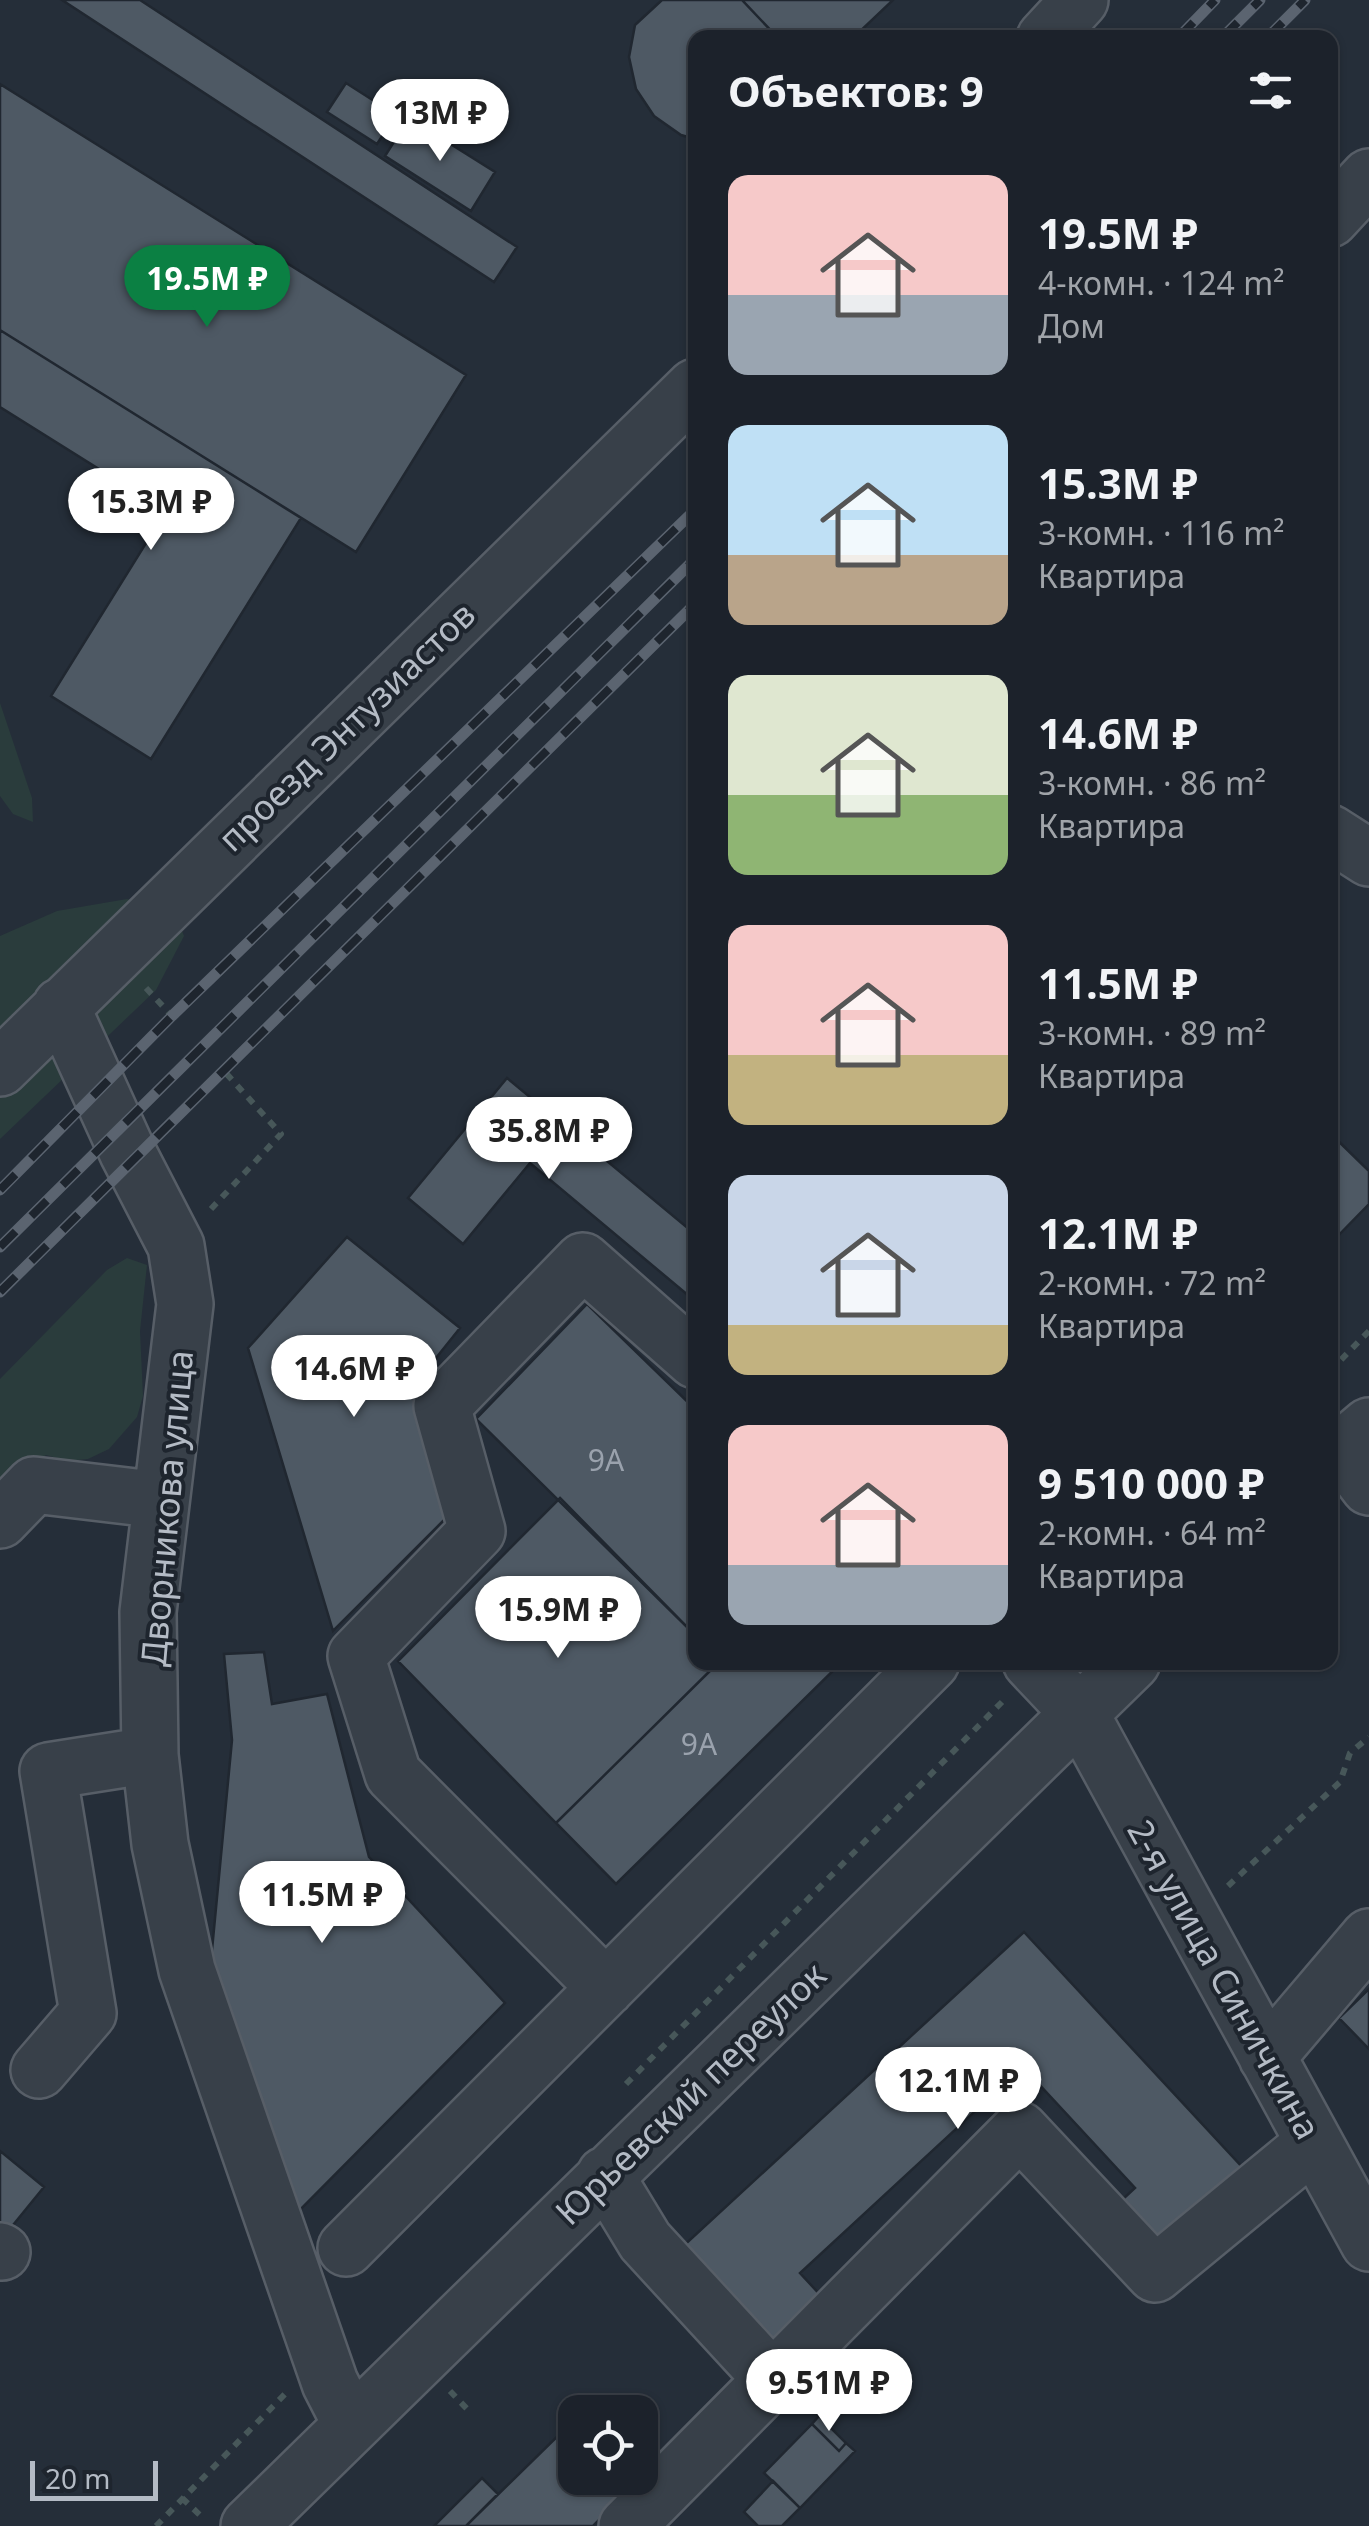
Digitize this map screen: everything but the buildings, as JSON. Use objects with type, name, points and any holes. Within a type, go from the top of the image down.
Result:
[{"type":"street","points":[[1053,30],[1080,0]]},
{"type":"street","points":[[1338,210],[1369,177]]},
{"type":"street","name":"проезд Энтузиастов","points":[[0,1068],[688,394]]},
{"type":"street","points":[[1338,838],[1369,858]]},
{"type":"street","name":"Дворникова улица","points":[[61,1006],[128,1153],[176,1246],[186,1304],[148,1612],[150,1755],[160,1844],[187,1970],[340,2403]]},
{"type":"street","points":[[606,1988],[393,1774],[356,1656],[478,1530],[442,1406],[582,1261],[688,1354]]},
{"type":"street","points":[[0,1520],[34,1485],[162,1500]]},
{"type":"street","points":[[346,2248],[923,1670]]},
{"type":"street","name":"2-я улица Синичкина","points":[[1038,1670],[1081,1714],[1369,2243]]},
{"type":"street","name":"Юрьевский переулок","points":[[249,2526],[340,2403],[605,2175],[1124,1670]]},
{"type":"street","points":[[38,2070],[88,2014],[48,1771],[150,1755]]},
{"type":"street","points":[[1268,2056],[1369,1937]]},
{"type":"street","points":[[627,2526],[1020,2130],[1155,2274],[1314,2143]]},
{"type":"street","points":[[605,2175],[646,2241],[771,2378]]},
{"type":"path","points":[[176,1246],[281,1134],[224,1071]]},
{"type":"path","points":[[1338,1363],[1369,1331]]},
{"type":"path","points":[[622,2087],[1028,1670]]},
{"type":"path","points":[[1227,1887],[1340,1782],[1350,1753],[1369,1737]]},
{"type":"path","points":[[156,2526],[286,2394],[340,2403]]},
{"type":"path","points":[[182,2498],[211,2526]]},
{"type":"shaded area","points":[[0,703],[32,798],[33,822],[13,814],[0,796]]},
{"type":"shaded area","points":[[127,899],[169,916],[184,936],[156,990],[0,1139],[0,936],[57,911]]},
{"type":"shaded area","points":[[127,1258],[147,1265],[140,1331],[143,1396],[137,1417],[109,1449],[88,1459],[67,1461],[46,1455],[0,1486],[0,1379],[107,1270]]},
{"type":"railway","points":[[1186,30],[1215,0]]},
{"type":"railway","points":[[1230,30],[1260,0]]},
{"type":"railway","points":[[1275,30],[1305,0]]},
{"type":"railway","points":[[0,1190],[172,1016],[688,517]]},
{"type":"railway","points":[[0,1247],[688,566]]},
{"type":"railway","points":[[0,1292],[688,611]]}]
